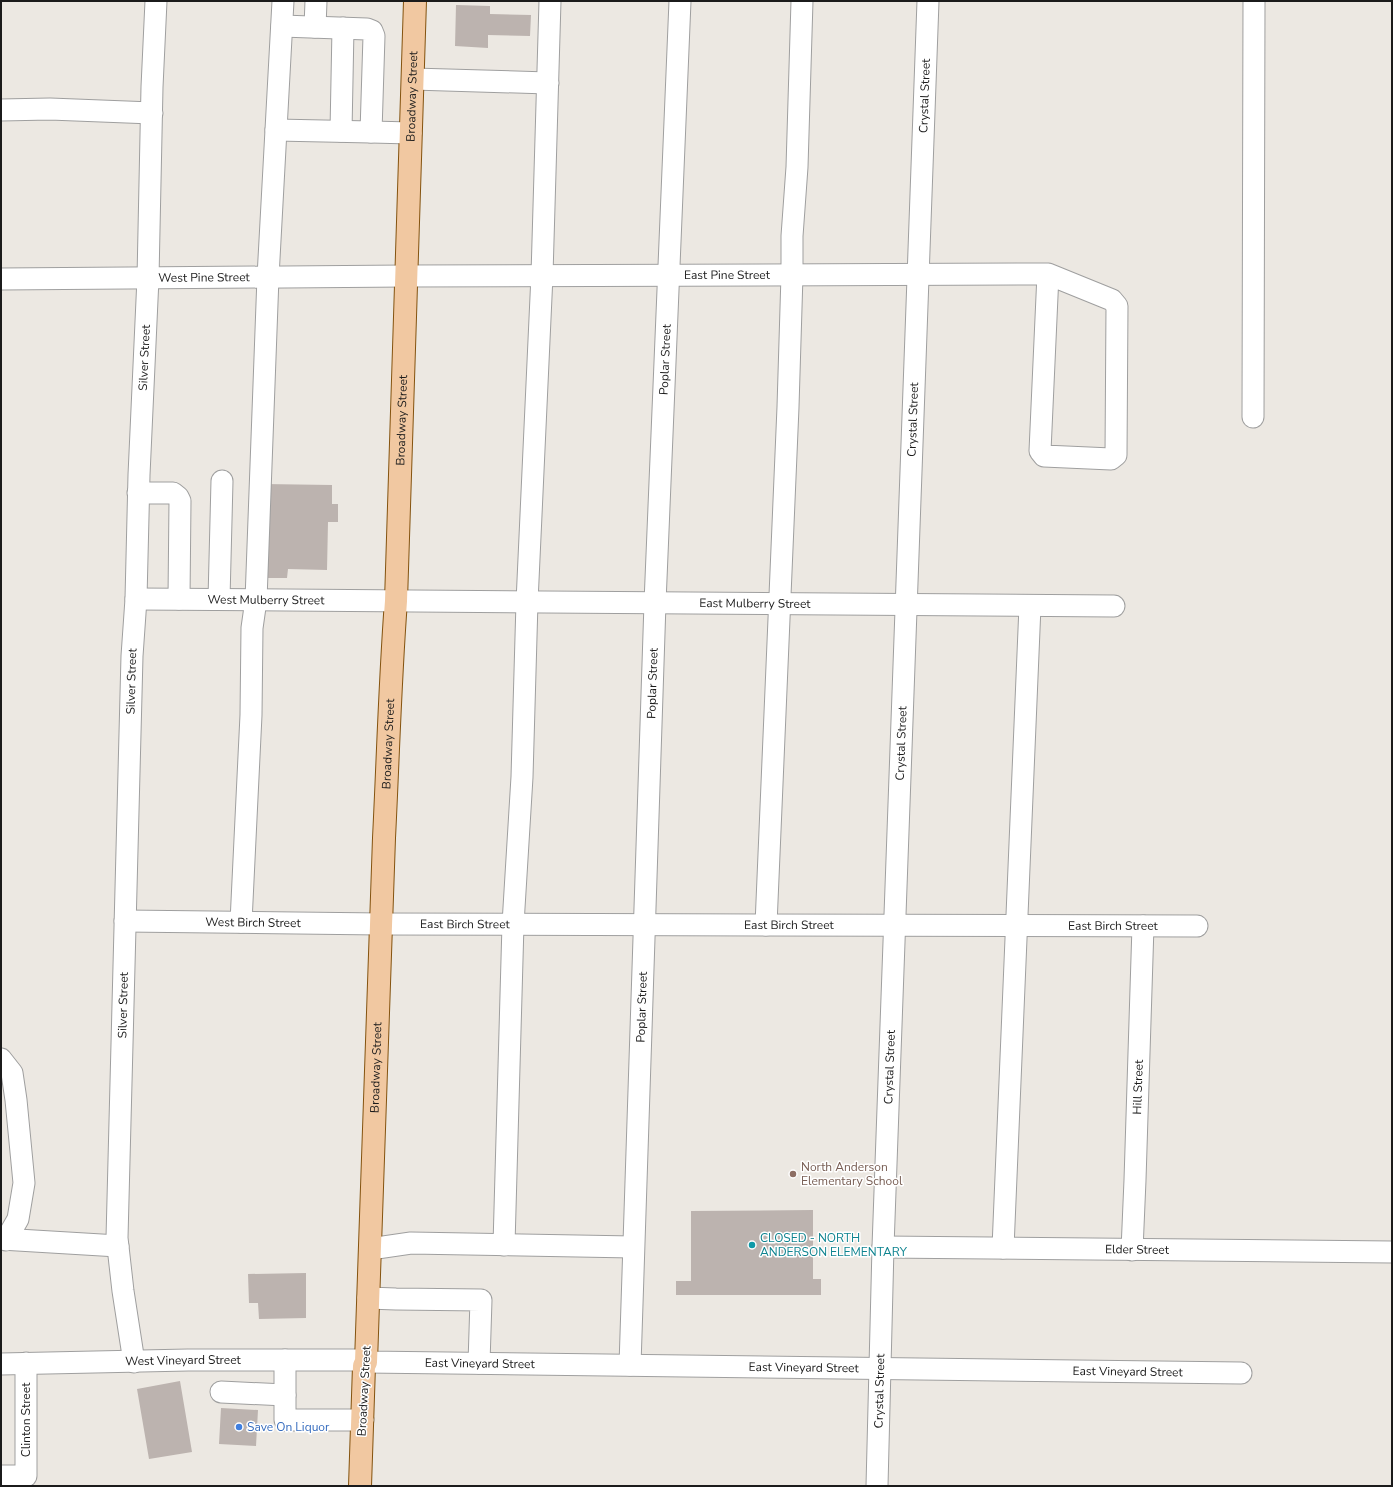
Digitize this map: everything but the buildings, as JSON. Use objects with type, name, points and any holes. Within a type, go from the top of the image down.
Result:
[{"type":"main road","name":"Broadway Street","points":[[360,1486],[364,1366],[366,1362],[381,924],[392,655],[396,601],[415,1]]},
{"type":"street","name":"Silver Street","points":[[134,1362],[118,1246],[121,1042],[132,656],[136,599],[138,493],[148,278],[156,1]]},
{"type":"street","points":[[241,922],[251,723],[252,628],[256,600],[268,277],[283,1]]},
{"type":"street","points":[[315,27],[316,1]]},
{"type":"street","points":[[504,1245],[513,924],[522,778],[527,602],[542,276],[550,1]]},
{"type":"street","name":"Poplar Street","points":[[630,1365],[644,924],[668,275],[680,1]]},
{"type":"street","points":[[766,925],[792,275],[792,236],[797,166],[802,1]]},
{"type":"street","name":"Crystal Street","points":[[877,1486],[882,1247],[928,1]]},
{"type":"street","points":[[1253,417],[1254,1]]},
{"type":"street","points":[[282,26],[367,29],[372,31],[374,36],[371,132]]},
{"type":"street","points":[[341,131],[343,28]]},
{"type":"street","points":[[413,79],[548,83]]},
{"type":"street","points":[[1,110],[152,113]]},
{"type":"street","points":[[276,130],[411,133]]},
{"type":"street","points":[[1048,274],[1112,300],[1117,306],[1116,455],[1111,459],[1044,456],[1040,450],[1048,274]]},
{"type":"street","name":"East Pine Street","points":[[406,276],[1048,274]]},
{"type":"street","name":"West Pine Street","points":[[1,279],[406,276]]},
{"type":"street","points":[[219,599],[222,481]]},
{"type":"street","points":[[138,493],[173,494],[178,496],[180,501],[179,599]]},
{"type":"street","name":"West Mulberry Street","points":[[136,599],[396,601]]},
{"type":"street","name":"East Mulberry Street","points":[[396,601],[1114,606]]},
{"type":"street","points":[[1003,1248],[1030,606]]},
{"type":"street","name":"West Birch Street","points":[[125,921],[381,924]]},
{"type":"street","name":"East Birch Street","points":[[381,924],[1197,926]]},
{"type":"street","name":"Hill Street","points":[[1132,1250],[1136,1180],[1143,926]]},
{"type":"street","points":[[1,1059],[12,1073],[24,1183],[18,1219],[4,1239]]},
{"type":"street","points":[[4,1239],[118,1246]]},
{"type":"street","points":[[370,1249],[411,1243],[633,1246]]},
{"type":"street","name":"Elder Street","points":[[882,1247],[1392,1252]]},
{"type":"street","points":[[368,1298],[396,1300],[481,1300],[479,1364]]},
{"type":"street","name":"West Vineyard Street","points":[[1,1364],[188,1360],[357,1360],[366,1362]]},
{"type":"street","points":[[285,1360],[285,1420],[362,1420]]},
{"type":"street","name":"East Vineyard Street","points":[[366,1362],[1241,1373]]},
{"type":"street","name":"Clinton Street","points":[[1,1476],[26,1476],[26,1364]]},
{"type":"street","points":[[221,1392],[285,1395]]},
{"type":"place","name":"North Anderson Elementary School","points":[[793,1174]]},
{"type":"place","name":"CLOSED - NORTH ANDERSON ELEMENTARY","points":[[752,1245]]},
{"type":"place","name":"Save On Liquor","points":[[239,1427]]}]
